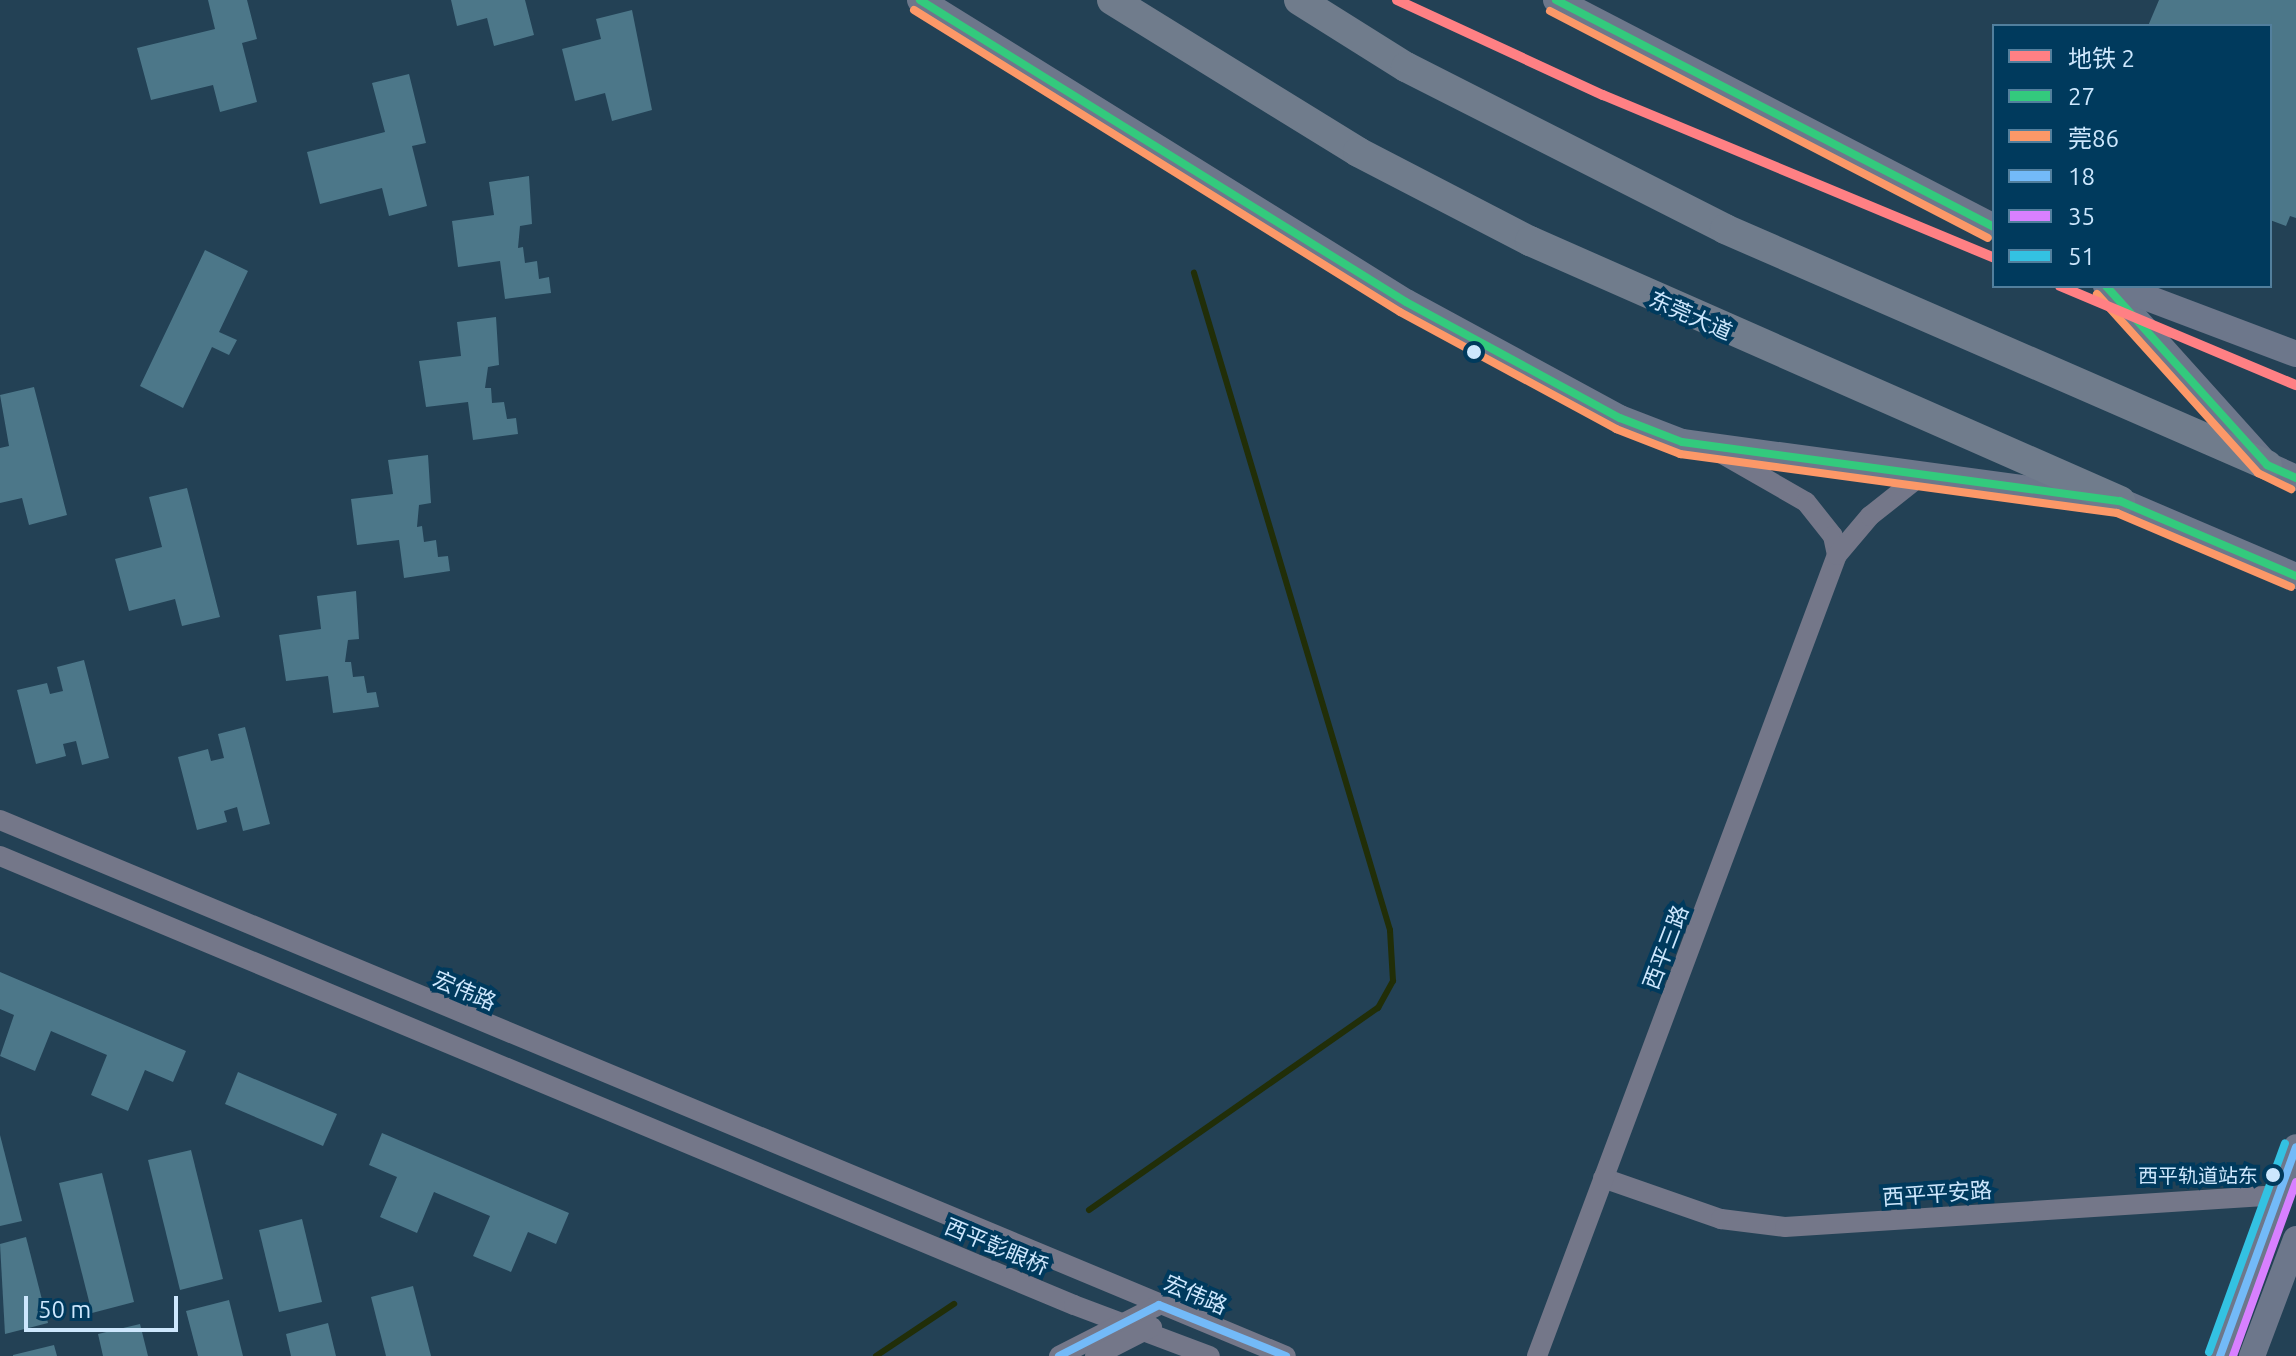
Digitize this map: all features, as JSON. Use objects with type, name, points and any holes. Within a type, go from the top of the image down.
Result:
[{"type":"highway","name":"东莞大道","points":[[1112,0],[1358,152],[1530,241],[2120,501]]},
{"type":"highway","points":[[1299,0],[1406,67],[1725,229],[2267,465]]},
{"type":"main road","points":[[920,0],[1406,302],[1620,418],[1703,445],[2120,501]]},
{"type":"main road","points":[[1556,0],[1992,226]]},
{"type":"main road","points":[[2108,288],[2267,465],[2296,478]]},
{"type":"main road","points":[[2121,288],[2296,354]]},
{"type":"main road","name":"东莞大道","points":[[2120,501],[2296,576]]},
{"type":"main road","points":[[2220,1356],[2296,1147]]},
{"type":"main road","points":[[2252,1356],[2296,1239]]},
{"type":"street","points":[[1703,445],[1762,472],[1806,502],[1833,536],[1837,555]]},
{"type":"street","name":"西平三路","points":[[1537,1356],[1837,555],[1870,516],[1923,474]]},
{"type":"street","name":"宏伟路","points":[[0,820],[914,1200]]},
{"type":"street","name":"西平彭眼桥","points":[[0,856],[1074,1305],[1124,1322]]},
{"type":"street","name":"西平平安路","points":[[1603,1178],[1721,1219],[1785,1227],[2280,1195]]},
{"type":"street","name":"西平彭眼桥","points":[[914,1200],[1087,1274]]},
{"type":"street","name":"宏伟路","points":[[1087,1274],[1286,1356]]},
{"type":"street","points":[[1059,1356],[1159,1305]]},
{"type":"street","points":[[1095,1356],[1179,1313]]},
{"type":"street","points":[[1124,1322],[1210,1356]]},
{"type":"building","points":[[208,0],[247,0],[257,39],[242,43],[257,102],[220,112],[213,85],[151,100],[137,48],[215,29]]},
{"type":"building","points":[[451,0],[525,0],[534,35],[494,46],[487,18],[457,26]]},
{"type":"building","points":[[2159,0],[2296,0],[2296,218],[2290,216],[2286,226],[2272,221],[2272,24],[2149,24]]},
{"type":"building","points":[[632,10],[652,110],[612,121],[605,93],[575,101],[562,49],[601,39],[596,19]]},
{"type":"building","points":[[409,74],[426,143],[412,146],[427,206],[389,216],[382,188],[320,204],[307,152],[385,132],[372,83]]},
{"type":"building","points":[[529,176],[532,224],[520,226],[518,248],[523,247],[525,263],[537,261],[539,279],[549,277],[551,293],[505,299],[500,261],[458,267],[452,221],[494,215],[489,182]]},
{"type":"building","points":[[205,250],[248,271],[219,332],[237,340],[229,355],[212,347],[183,408],[140,386]]},
{"type":"building","points":[[496,317],[499,365],[488,367],[485,388],[491,388],[492,403],[504,402],[507,419],[516,418],[518,434],[473,440],[468,402],[426,407],[419,361],[461,356],[457,322]]},
{"type":"building","points":[[34,387],[67,515],[29,525],[22,498],[0,503],[0,448],[9,446],[0,395]]},
{"type":"building","points":[[428,455],[431,503],[419,505],[417,527],[422,526],[424,542],[436,540],[438,557],[448,556],[450,571],[404,578],[399,540],[357,545],[351,499],[393,494],[388,460]]},
{"type":"building","points":[[187,488],[220,617],[182,626],[175,599],[129,611],[115,559],[162,547],[149,497]]},
{"type":"building","points":[[356,591],[359,639],[348,640],[345,662],[351,662],[353,677],[364,676],[367,693],[376,692],[379,707],[333,713],[328,676],[286,681],[279,635],[321,629],[317,596]]},
{"type":"building","points":[[84,660],[109,758],[82,765],[76,741],[63,744],[66,756],[36,764],[17,690],[47,683],[50,694],[63,691],[57,667]]},
{"type":"building","points":[[245,727],[270,824],[243,831],[237,807],[224,811],[227,822],[197,830],[178,757],[208,749],[211,761],[224,758],[218,734]]},
{"type":"building","points":[[0,972],[186,1051],[173,1082],[145,1070],[128,1111],[91,1095],[107,1055],[51,1031],[35,1071],[0,1056],[14,1015],[0,1009]]},
{"type":"building","points":[[238,1072],[337,1114],[323,1146],[225,1104]]},
{"type":"building","points":[[382,1133],[569,1213],[556,1244],[528,1232],[511,1272],[473,1256],[490,1216],[434,1192],[417,1233],[380,1217],[397,1177],[369,1165]]},
{"type":"building","points":[[0,1135],[22,1221],[0,1226]]},
{"type":"building","points":[[191,1150],[223,1279],[180,1290],[148,1160]]},
{"type":"building","points":[[102,1173],[134,1302],[92,1313],[59,1183]]},
{"type":"building","points":[[302,1219],[322,1302],[279,1312],[259,1230]]},
{"type":"building","points":[[26,1237],[48,1323],[5,1334],[0,1244]]},
{"type":"building","points":[[413,1286],[431,1356],[386,1356],[371,1297]]},
{"type":"building","points":[[229,1300],[243,1356],[198,1356],[186,1311]]},
{"type":"building","points":[[328,1323],[336,1356],[291,1356],[286,1334]]},
{"type":"building","points":[[140,1324],[148,1356],[103,1356],[98,1334]]},
{"type":"building","points":[[54,1345],[57,1356],[13,1356],[13,1355]]},
{"type":"waterway","points":[[1089,1210],[1378,1008],[1393,981],[1390,930],[1194,273]]},
{"type":"waterway","points":[[876,1356],[954,1304]]},
{"type":"metro line","name":"2","points":[[1397,0],[1603,95],[1992,257]]},
{"type":"metro line","name":"2","points":[[2065,288],[2296,385]]},
{"type":"transit line","name":"27","points":[[920,0],[1406,302],[1620,418],[1682,442],[2120,501],[2296,576]]},
{"type":"transit line","name":"27","points":[[1556,0],[1992,226]]},
{"type":"transit line","name":"莞86","points":[[914,10],[1400,312],[1616,429],[1680,454],[2117,513],[2291,587]]},
{"type":"transit line","name":"莞86","points":[[1550,11],[1988,238]]},
{"type":"transit line","name":"27","points":[[2108,288],[2267,465],[2296,478]]},
{"type":"transit line","name":"莞86","points":[[2097,294],[2258,473],[2291,489]]},
{"type":"transit line","name":"51","points":[[2209,1352],[2285,1143]]},
{"type":"transit line","name":"18","points":[[2220,1356],[2296,1147]]},
{"type":"transit line","name":"35","points":[[2233,1356],[2296,1182]]},
{"type":"transit line","name":"18","points":[[1059,1356],[1159,1305],[1286,1356]]},
{"type":"place","name":"西平轨道站东","points":[[2273,1175]]}]
